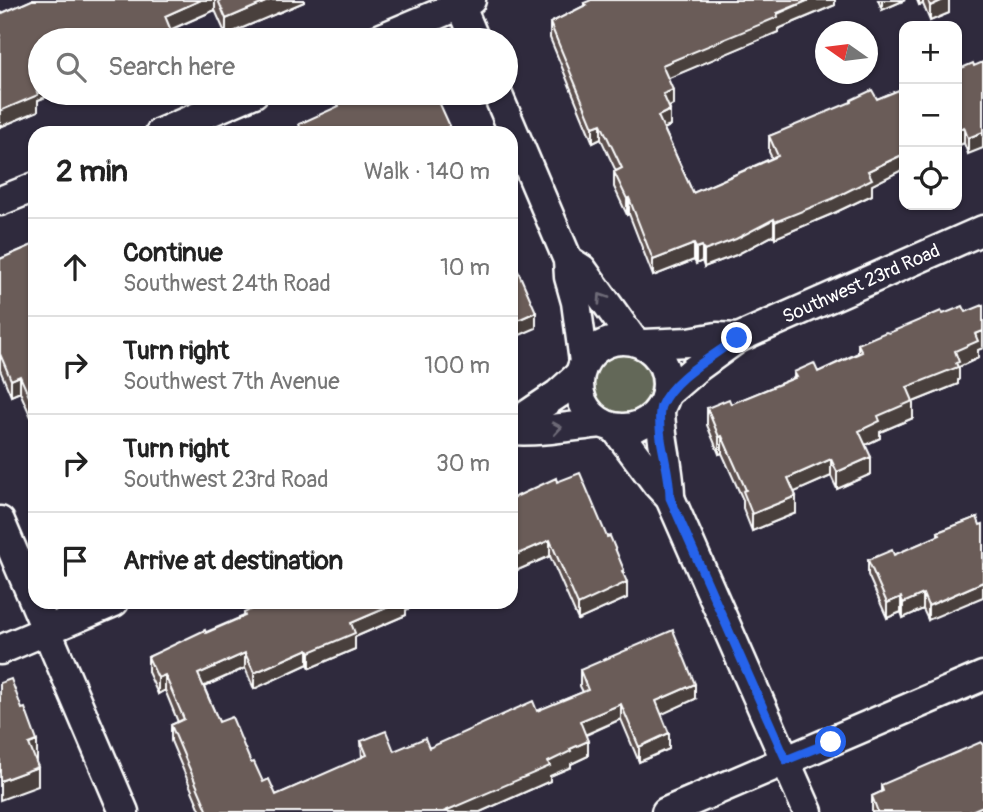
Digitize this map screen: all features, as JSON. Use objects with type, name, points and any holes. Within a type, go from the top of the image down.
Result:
[{"type":"street","points":[[404,28],[463,2],[471,28]]},
{"type":"street","points":[[176,126],[226,105]]},
{"type":"street","points":[[502,105],[511,126]]},
{"type":"street","points":[[518,142],[568,260],[569,277],[576,302],[582,369],[578,386],[580,398],[585,408],[608,425],[670,498],[808,812]]},
{"type":"street","points":[[0,201],[28,190]]},
{"type":"street","name":"Southwest 23rd Road","points":[[663,401],[694,370],[737,338],[983,230]]},
{"type":"street","points":[[568,260],[582,268],[639,342],[656,353],[664,365],[668,380],[663,401],[661,438],[670,481],[670,498]]},
{"type":"street","name":"Southwest 23rd Road","points":[[639,342],[737,338]]},
{"type":"street","points":[[518,423],[558,394],[582,369],[593,351],[605,343],[619,339],[639,342]]},
{"type":"street","points":[[518,430],[608,425],[628,428],[651,418],[663,401]]},
{"type":"street","points":[[0,521],[28,587]]},
{"type":"street","points":[[37,609],[124,812]]},
{"type":"street","points":[[0,650],[97,609]]},
{"type":"street","points":[[666,812],[983,676]]},
{"type":"green space","points":[[622,355],[638,360],[646,368],[651,384],[646,400],[638,408],[622,413],[606,408],[598,400],[593,384],[598,368],[606,360]]},
{"type":"building","points":[[32,0],[201,0],[165,16],[170,28],[28,28],[28,99],[0,111],[0,14]]},
{"type":"building","points":[[218,0],[270,0],[226,19]]},
{"type":"building","points":[[591,0],[809,0],[777,13],[778,17],[662,65],[673,90],[663,94],[670,110],[658,116],[693,193],[778,156],[769,136],[851,102],[872,90],[877,99],[899,90],[899,156],[868,171],[872,179],[832,199],[775,222],[774,219],[736,239],[704,251],[702,246],[696,248],[694,244],[653,260],[629,198],[627,199],[614,172],[622,168],[601,124],[593,127],[550,23],[586,5],[584,3]]},
{"type":"building","points":[[928,0],[943,0],[930,6]]},
{"type":"building","points":[[983,62],[983,132],[968,138],[964,127],[962,128],[962,68],[973,63],[974,66]]},
{"type":"building","points":[[440,105],[450,126],[300,126],[339,106]]},
{"type":"building","points":[[28,247],[28,394],[20,376],[11,380],[0,354],[0,259]]},
{"type":"building","points":[[518,271],[536,312],[518,320]]},
{"type":"building","points":[[983,305],[983,331],[975,334],[978,341],[955,351],[958,367],[907,387],[913,401],[878,416],[880,421],[859,431],[871,457],[837,472],[831,459],[788,478],[796,496],[752,514],[743,491],[746,490],[707,408],[729,399],[731,404],[797,377],[794,372],[814,363],[818,372],[862,352],[858,344],[941,311],[943,314],[963,306],[966,312]]},
{"type":"building","points":[[580,473],[607,537],[610,536],[627,582],[578,605],[550,540],[518,554],[518,496],[556,478],[557,482]]},
{"type":"building","points":[[977,517],[980,525],[983,524],[983,582],[928,606],[923,594],[903,603],[901,597],[887,603],[868,560],[892,550],[894,555],[940,535],[938,532]]},
{"type":"building","points":[[251,609],[384,609],[351,623],[355,633],[310,652],[308,649],[254,673],[245,653],[198,674],[219,722],[232,717],[251,763],[254,762],[263,782],[269,779],[276,795],[367,755],[361,741],[386,731],[394,751],[425,738],[429,748],[533,701],[537,711],[588,690],[580,670],[673,630],[695,684],[656,701],[669,733],[639,747],[621,704],[580,721],[588,741],[548,762],[550,766],[443,812],[208,812],[171,725],[184,719],[165,675],[158,678],[148,657],[205,630],[206,633],[245,616],[244,613]]},
{"type":"building","points":[[11,679],[37,741],[29,744],[38,767],[0,781],[0,683]]},
{"type":"building","points":[[981,742],[983,806],[969,812],[878,812],[872,796],[883,791],[881,785]]},
{"type":"route","points":[[737,338],[679,382],[666,394],[660,408],[661,438],[670,481],[670,498],[786,760],[831,742]]}]
